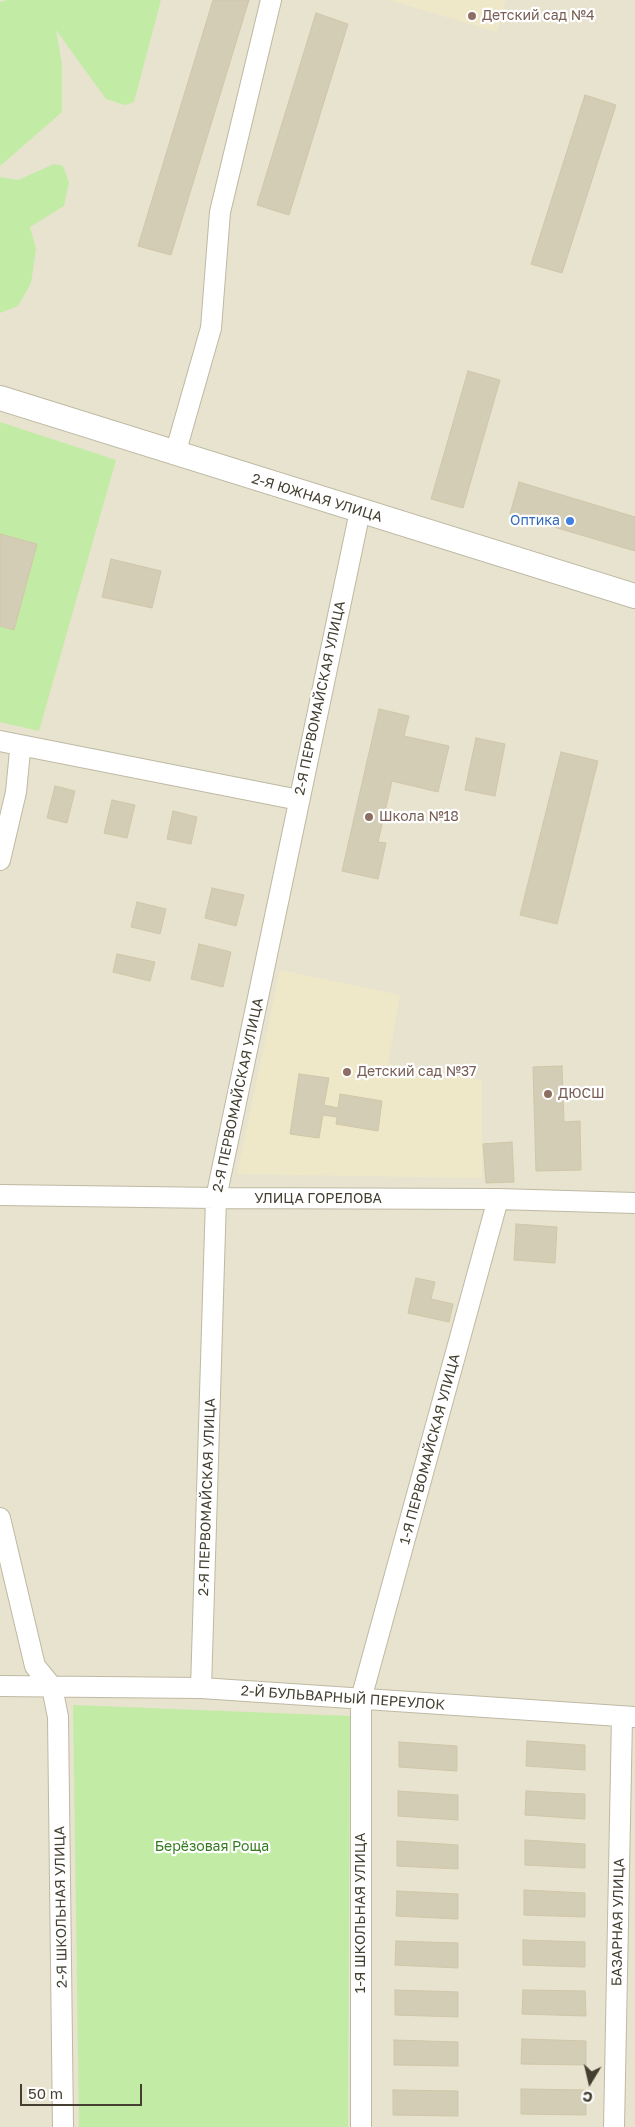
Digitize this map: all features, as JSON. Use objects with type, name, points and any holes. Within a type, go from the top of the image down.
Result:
[{"type":"street","points":[[175,454],[211,328],[220,212],[271,0]]},
{"type":"street","name":"2-Я ЮЖНАЯ УЛИЦА","points":[[0,398],[635,596]]},
{"type":"street","name":"2-Я ПЕРВОМАЙСКАЯ УЛИЦА","points":[[201,1688],[216,1198],[360,511]]},
{"type":"street","points":[[0,741],[299,800]]},
{"type":"street","points":[[0,860],[16,792],[20,751],[24,746]]},
{"type":"street","name":"УЛИЦА ГОРЕЛОВА","points":[[0,1195],[498,1199],[635,1203]]},
{"type":"street","name":"1-Я ПЕРВОМАЙСКАЯ УЛИЦА","points":[[362,1699],[498,1199]]},
{"type":"street","points":[[0,1518],[34,1666],[52,1687]]},
{"type":"street","name":"2-Й БУЛЬВАРНЫЙ ПЕРЕУЛОК","points":[[0,1686],[201,1688],[628,1717]]},
{"type":"street","name":"2-Я ШКОЛЬНАЯ УЛИЦА","points":[[52,1687],[58,1717],[59,1740],[63,2127]]},
{"type":"street","name":"1-Я ШКОЛЬНАЯ УЛИЦА","points":[[361,2127],[362,1699]]},
{"type":"street","name":"БАЗАРНАЯ УЛИЦА","points":[[614,2127],[628,1717]]},
{"type":"shaded area","points":[[0,0],[635,0],[635,2127],[0,2127]]},
{"type":"shaded area","name":"Детский сад №4","points":[[389,0],[506,0],[497,32]]},
{"type":"shaded area","name":"Детский сад №37","points":[[280,970],[400,995],[388,1064],[482,1080],[482,1178],[237,1174]]},
{"type":"green space","points":[[7,0],[161,0],[134,102],[125,105],[106,99],[56,30],[62,65],[62,112],[0,166],[0,2]]},
{"type":"green space","points":[[54,164],[63,166],[69,182],[64,206],[30,227],[36,249],[31,283],[18,306],[0,313],[0,177],[18,180]]},
{"type":"green space","points":[[0,422],[116,460],[39,731],[0,722]]},
{"type":"green space","name":"Берёзовая Роща","points":[[73,1705],[350,1716],[348,2127],[79,2127]]},
{"type":"building","points":[[213,0],[249,0],[171,255],[138,246]]},
{"type":"building","points":[[316,13],[348,24],[289,215],[257,205]]},
{"type":"building","points":[[585,95],[616,105],[562,273],[531,264]]},
{"type":"building","points":[[468,371],[500,380],[463,508],[431,499]]},
{"type":"building","points":[[519,482],[635,517],[635,551],[510,514]]},
{"type":"building","points":[[0,534],[37,544],[14,630],[0,626]]},
{"type":"building","points":[[111,559],[161,571],[152,608],[102,597]]},
{"type":"building","name":"Школа №18","points":[[379,709],[409,716],[404,736],[449,746],[438,792],[392,781],[378,842],[386,843],[378,879],[342,871]]},
{"type":"building","points":[[476,738],[505,744],[495,796],[465,790]]},
{"type":"building","points":[[561,752],[598,761],[557,924],[520,915]]},
{"type":"building","points":[[55,786],[75,791],[67,823],[47,818]]},
{"type":"building","points":[[112,800],[135,805],[127,838],[104,833]]},
{"type":"building","points":[[173,811],[197,817],[191,844],[167,839]]},
{"type":"building","points":[[212,888],[244,895],[236,926],[205,918]]},
{"type":"building","points":[[137,902],[166,909],[160,934],[131,927]]},
{"type":"building","points":[[199,944],[231,952],[223,987],[191,979]]},
{"type":"building","points":[[117,954],[155,962],[150,981],[113,972]]},
{"type":"building","name":"ДЮСШ","points":[[562,1066],[564,1122],[580,1121],[581,1170],[536,1171],[533,1067]]},
{"type":"building","points":[[299,1074],[329,1078],[324,1105],[338,1108],[340,1094],[382,1101],[378,1131],[336,1124],[337,1117],[323,1115],[319,1138],[290,1134]]},
{"type":"building","points":[[512,1142],[514,1182],[486,1183],[483,1144]]},
{"type":"building","points":[[516,1224],[557,1227],[555,1263],[514,1260]]},
{"type":"building","points":[[416,1278],[435,1282],[431,1299],[453,1304],[449,1322],[408,1313]]},
{"type":"building","points":[[527,1741],[585,1745],[585,1770],[526,1766]]},
{"type":"building","points":[[399,1742],[457,1746],[457,1771],[399,1767]]},
{"type":"building","points":[[398,1791],[458,1795],[458,1820],[398,1816]]},
{"type":"building","points":[[526,1791],[585,1794],[585,1819],[525,1815]]},
{"type":"building","points":[[525,1840],[585,1844],[585,1868],[525,1865]]},
{"type":"building","points":[[397,1841],[458,1845],[458,1869],[397,1866]]},
{"type":"building","points":[[524,1890],[585,1893],[585,1917],[524,1915]]},
{"type":"building","points":[[397,1891],[458,1894],[458,1919],[396,1916]]},
{"type":"building","points":[[523,1940],[585,1942],[585,1967],[523,1965]]},
{"type":"building","points":[[396,1941],[458,1943],[458,1968],[395,1965]]},
{"type":"building","points":[[395,1990],[458,1992],[458,2017],[395,2015]]},
{"type":"building","points":[[523,1990],[585,1991],[586,2016],[522,2014]]},
{"type":"building","points":[[522,2039],[586,2041],[586,2065],[521,2064]]},
{"type":"building","points":[[394,2040],[458,2042],[458,2066],[394,2065]]},
{"type":"building","points":[[521,2089],[586,2090],[586,2115],[521,2114]]},
{"type":"building","points":[[393,2090],[458,2091],[458,2116],[393,2115]]},
{"type":"place","name":"Детский сад №4","points":[[472,16]]},
{"type":"place","name":"Оптика","points":[[570,521]]},
{"type":"place","name":"Школа №18","points":[[369,817]]},
{"type":"place","name":"Детский сад №37","points":[[347,1072]]},
{"type":"place","name":"ДЮСШ","points":[[548,1094]]}]
